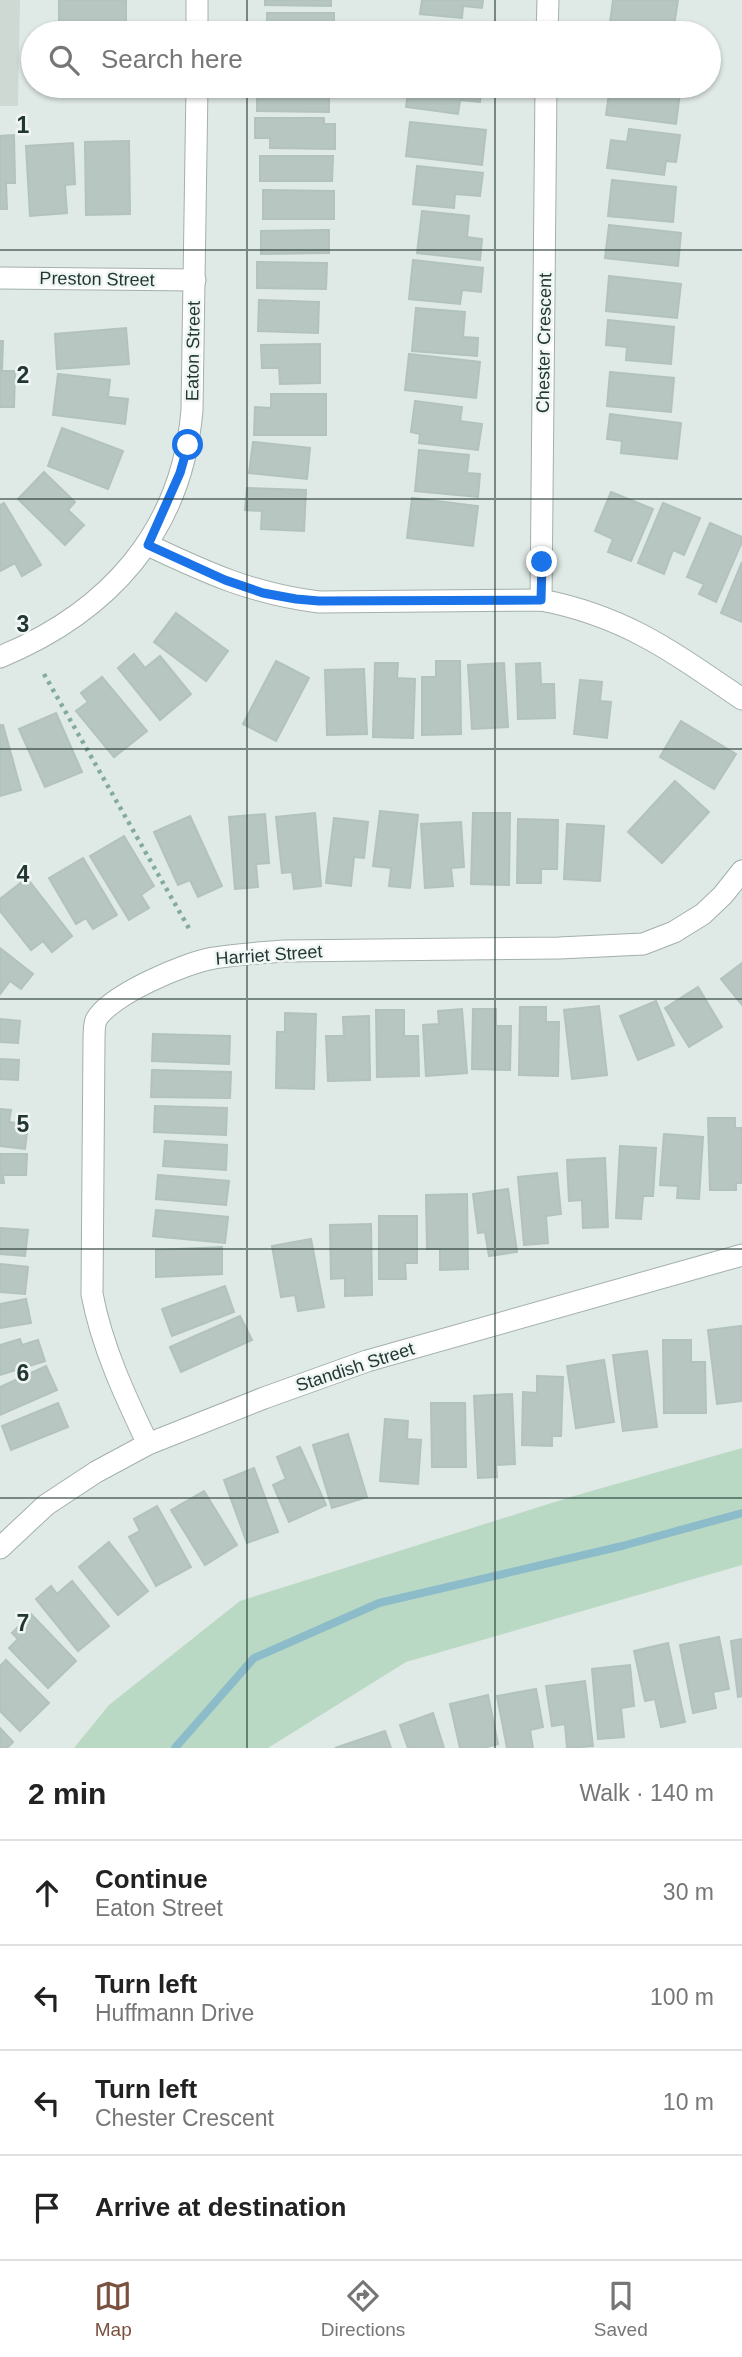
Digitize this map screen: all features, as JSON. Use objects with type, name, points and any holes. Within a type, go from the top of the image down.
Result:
[{"type":"street","points":[[197,0],[197,21]]},
{"type":"street","points":[[547,21],[548,0]]},
{"type":"street","name":"Eaton Street","points":[[0,657],[48,635],[70,621],[126,572],[148,545],[180,473],[192,410],[197,98]]},
{"type":"street","name":"Chester Crescent","points":[[541,600],[546,98]]},
{"type":"street","name":"Preston Street","points":[[0,278],[195,280]]},
{"type":"street","points":[[148,545],[225,580],[263,593],[296,599],[541,600],[592,612],[637,631],[742,699]]},
{"type":"street","name":"Harriet Street","points":[[148,1444],[98,1327],[92,1294],[94,1041],[96,1020],[113,1003],[132,990],[169,973],[211,958],[234,955],[284,951],[559,948],[643,944],[674,932],[703,914],[742,871]]},
{"type":"street","name":"Standish Street","points":[[0,1548],[46,1505],[96,1472],[148,1444],[314,1378],[742,1255]]},
{"type":"path","points":[[44,674],[191,932]]},
{"type":"shaded area","points":[[0,0],[20,0],[18,106],[0,106]]},
{"type":"green space","points":[[742,1448],[742,1565],[406,1662],[268,1748],[74,1748],[109,1705],[240,1601],[574,1496]]},
{"type":"building","points":[[59,0],[126,0],[126,21],[59,21]]},
{"type":"building","points":[[265,0],[331,0],[331,6],[265,5]]},
{"type":"building","points":[[422,0],[483,0],[482,8],[463,6],[462,18],[420,14]]},
{"type":"building","points":[[613,0],[678,0],[675,21],[610,21]]},
{"type":"building","points":[[267,13],[334,13],[334,21],[267,21]]},
{"type":"building","points":[[257,98],[329,98],[329,112],[257,111]]},
{"type":"building","points":[[407,98],[480,98],[480,102],[460,100],[458,114],[406,107]]},
{"type":"building","points":[[608,98],[679,98],[676,124],[606,115]]},
{"type":"building","points":[[255,118],[324,118],[324,124],[335,124],[335,149],[270,148],[270,138],[255,138]]},
{"type":"building","points":[[410,122],[486,130],[482,165],[406,156]]},
{"type":"building","points":[[629,129],[680,135],[676,162],[666,161],[664,175],[607,168],[611,140],[627,142]]},
{"type":"building","points":[[14,135],[15,183],[6,183],[7,209],[0,209],[0,136]]},
{"type":"building","points":[[129,141],[130,214],[86,215],[85,142]]},
{"type":"building","points":[[73,143],[75,184],[65,185],[67,213],[30,216],[26,146]]},
{"type":"building","points":[[260,156],[333,156],[332,181],[260,181]]},
{"type":"building","points":[[417,166],[483,173],[480,196],[455,194],[454,208],[413,204]]},
{"type":"building","points":[[612,180],[676,187],[673,222],[608,216]]},
{"type":"building","points":[[263,190],[334,191],[334,219],[263,219]]},
{"type":"building","points":[[422,211],[469,216],[467,237],[482,239],[480,260],[417,253]]},
{"type":"building","points":[[609,225],[681,233],[678,266],[605,258]]},
{"type":"building","points":[[329,230],[329,253],[261,254],[261,231]]},
{"type":"building","points":[[413,260],[483,268],[481,292],[462,290],[460,304],[409,299]]},
{"type":"building","points":[[257,262],[327,263],[326,289],[257,288]]},
{"type":"building","points":[[609,276],[681,284],[677,318],[606,311]]},
{"type":"building","points":[[259,300],[319,302],[318,333],[258,331]]},
{"type":"building","points":[[416,308],[465,312],[463,337],[478,338],[477,356],[412,351]]},
{"type":"building","points":[[608,320],[674,327],[671,364],[626,360],[627,347],[606,345]]},
{"type":"building","points":[[126,328],[129,364],[57,369],[55,334]]},
{"type":"building","points":[[0,341],[3,341],[2,371],[15,371],[14,407],[0,407]]},
{"type":"building","points":[[320,344],[320,383],[280,384],[279,368],[262,368],[261,345]]},
{"type":"building","points":[[409,354],[480,362],[476,398],[405,390]]},
{"type":"building","points":[[610,372],[674,378],[671,412],[607,406]]},
{"type":"building","points":[[58,374],[110,380],[108,397],[128,399],[125,424],[53,415]]},
{"type":"building","points":[[271,394],[326,394],[326,435],[254,435],[255,407],[271,408]]},
{"type":"building","points":[[415,401],[462,407],[460,421],[482,424],[478,450],[419,443],[420,434],[411,432]]},
{"type":"building","points":[[610,414],[681,423],[677,459],[621,453],[622,441],[607,439]]},
{"type":"building","points":[[62,428],[123,451],[108,489],[48,466]]},
{"type":"building","points":[[253,442],[310,448],[307,479],[249,473]]},
{"type":"building","points":[[419,450],[469,455],[467,473],[480,474],[478,497],[415,491]]},
{"type":"building","points":[[44,472],[75,502],[68,510],[84,525],[65,545],[18,499]]},
{"type":"building","points":[[247,488],[306,490],[304,531],[261,529],[262,511],[245,510]]},
{"type":"building","points":[[611,492],[653,509],[631,561],[608,552],[613,539],[595,531]]},
{"type":"building","points":[[412,498],[478,506],[473,546],[407,538]]},
{"type":"building","points":[[4,503],[41,565],[22,576],[15,563],[0,571],[0,505]]},
{"type":"building","points":[[663,503],[700,518],[684,555],[673,550],[664,574],[638,563]]},
{"type":"building","points":[[710,523],[742,537],[716,602],[699,594],[704,584],[687,577]]},
{"type":"building","points":[[742,562],[742,622],[721,613]]},
{"type":"building","points":[[176,613],[228,651],[206,681],[154,642]]},
{"type":"building","points":[[134,654],[145,668],[160,656],[191,694],[160,720],[118,668]]},
{"type":"building","points":[[276,661],[309,678],[276,741],[243,724]]},
{"type":"building","points":[[436,661],[460,661],[461,734],[422,735],[422,677],[436,677]]},
{"type":"building","points":[[375,663],[398,663],[397,678],[415,679],[413,738],[373,737]]},
{"type":"building","points":[[504,663],[508,727],[472,729],[468,665]]},
{"type":"building","points":[[540,663],[541,684],[554,684],[555,718],[518,719],[516,664]]},
{"type":"building","points":[[364,669],[367,734],[327,735],[325,670]]},
{"type":"building","points":[[102,677],[147,731],[114,757],[76,711],[88,702],[81,693]]},
{"type":"building","points":[[580,680],[602,682],[600,701],[611,702],[607,738],[574,734]]},
{"type":"building","points":[[56,713],[82,772],[45,787],[19,729]]},
{"type":"building","points":[[681,721],[736,754],[714,789],[660,757]]},
{"type":"building","points":[[0,725],[3,725],[21,790],[0,796]]},
{"type":"building","points":[[675,781],[709,812],[662,863],[628,832]]},
{"type":"building","points":[[380,811],[418,815],[410,888],[389,886],[391,868],[373,866]]},
{"type":"building","points":[[315,813],[321,886],[294,889],[292,872],[282,873],[276,817]]},
{"type":"building","points":[[473,813],[510,813],[509,885],[471,884]]},
{"type":"building","points":[[265,814],[269,863],[256,864],[258,887],[235,889],[229,817]]},
{"type":"building","points":[[190,816],[222,886],[198,897],[190,880],[178,885],[154,832]]},
{"type":"building","points":[[334,818],[368,822],[364,858],[354,857],[351,886],[326,883]]},
{"type":"building","points":[[518,819],[558,820],[557,869],[541,869],[541,883],[517,883]]},
{"type":"building","points":[[461,822],[464,867],[451,868],[453,886],[425,888],[421,824]]},
{"type":"building","points":[[567,824],[604,826],[600,881],[564,879]]},
{"type":"building","points":[[124,836],[154,886],[141,895],[149,908],[129,920],[90,856]]},
{"type":"building","points":[[83,858],[117,915],[93,929],[86,918],[76,924],[49,878]]},
{"type":"building","points":[[27,878],[72,936],[52,952],[43,941],[31,950],[0,911],[0,899]]},
{"type":"building","points":[[0,948],[33,974],[21,989],[10,981],[0,994]]},
{"type":"building","points":[[742,963],[742,1005],[721,979]]},
{"type":"building","points":[[698,987],[722,1027],[689,1047],[665,1008]]},
{"type":"building","points":[[656,1001],[674,1045],[638,1060],[620,1016]]},
{"type":"building","points":[[599,1006],[607,1075],[572,1079],[564,1010]]},
{"type":"building","points":[[520,1007],[546,1007],[546,1022],[559,1022],[558,1076],[519,1075]]},
{"type":"building","points":[[462,1009],[467,1073],[426,1076],[423,1025],[439,1024],[438,1011]]},
{"type":"building","points":[[473,1009],[496,1009],[496,1026],[511,1026],[510,1070],[472,1069]]},
{"type":"building","points":[[376,1010],[404,1010],[404,1036],[418,1036],[419,1076],[377,1077]]},
{"type":"building","points":[[285,1013],[316,1014],[314,1089],[276,1088],[277,1032],[285,1032]]},
{"type":"building","points":[[369,1016],[370,1080],[328,1081],[326,1036],[344,1036],[343,1017]]},
{"type":"building","points":[[0,1019],[20,1021],[18,1043],[0,1042]]},
{"type":"building","points":[[153,1034],[230,1036],[229,1064],[152,1061]]},
{"type":"building","points":[[0,1059],[19,1060],[18,1080],[0,1079]]},
{"type":"building","points":[[152,1070],[231,1072],[230,1098],[151,1097]]},
{"type":"building","points":[[155,1106],[227,1108],[226,1135],[154,1132]]},
{"type":"building","points":[[0,1109],[11,1110],[9,1122],[28,1125],[25,1149],[0,1146]]},
{"type":"building","points":[[708,1118],[735,1118],[735,1128],[742,1128],[742,1183],[736,1183],[736,1190],[710,1190]]},
{"type":"building","points":[[664,1134],[703,1137],[699,1199],[677,1198],[678,1186],[660,1185]]},
{"type":"building","points":[[165,1141],[227,1145],[226,1170],[163,1166]]},
{"type":"building","points":[[620,1146],[656,1148],[653,1196],[643,1196],[641,1219],[616,1218]]},
{"type":"building","points":[[0,1154],[27,1154],[26,1175],[3,1175],[4,1183],[0,1183]]},
{"type":"building","points":[[605,1158],[608,1227],[583,1228],[582,1200],[569,1201],[567,1160]]},
{"type":"building","points":[[557,1173],[561,1214],[546,1216],[548,1243],[524,1245],[518,1177]]},
{"type":"building","points":[[158,1175],[229,1181],[226,1205],[156,1199]]},
{"type":"building","points":[[508,1189],[517,1252],[489,1256],[485,1232],[478,1233],[473,1194]]},
{"type":"building","points":[[467,1194],[468,1269],[440,1270],[440,1249],[427,1249],[426,1195]]},
{"type":"building","points":[[156,1210],[228,1217],[225,1243],[153,1236]]},
{"type":"building","points":[[379,1216],[417,1216],[417,1263],[405,1263],[406,1279],[379,1279]]},
{"type":"building","points":[[371,1224],[372,1295],[345,1296],[345,1278],[331,1279],[330,1225]]},
{"type":"building","points":[[0,1228],[28,1230],[25,1256],[0,1254]]},
{"type":"building","points":[[311,1239],[324,1307],[298,1311],[295,1295],[281,1297],[272,1246]]},
{"type":"building","points":[[222,1247],[222,1274],[156,1277],[156,1250]]},
{"type":"building","points":[[0,1264],[28,1267],[25,1294],[0,1292]]},
{"type":"building","points":[[225,1286],[234,1312],[172,1336],[162,1309]]},
{"type":"building","points":[[26,1299],[31,1323],[0,1328],[0,1304]]},
{"type":"building","points":[[240,1316],[252,1340],[181,1372],[170,1347]]},
{"type":"building","points":[[741,1326],[742,1401],[717,1404],[708,1330]]},
{"type":"building","points":[[20,1339],[22,1345],[38,1340],[45,1361],[0,1375],[0,1345]]},
{"type":"building","points":[[663,1340],[691,1340],[691,1362],[705,1362],[706,1413],[664,1413]]},
{"type":"building","points":[[647,1351],[657,1427],[623,1431],[613,1355]]},
{"type":"building","points":[[604,1360],[614,1422],[576,1428],[567,1366]]},
{"type":"building","points":[[46,1366],[57,1390],[0,1415],[0,1387]]},
{"type":"building","points":[[537,1376],[563,1377],[561,1436],[552,1436],[552,1446],[522,1445],[523,1392],[537,1393]]},
{"type":"building","points":[[512,1394],[515,1464],[496,1465],[497,1477],[478,1478],[474,1396]]},
{"type":"building","points":[[58,1403],[68,1427],[11,1450],[2,1426]]},
{"type":"building","points":[[431,1403],[465,1403],[466,1467],[432,1467]]},
{"type":"building","points":[[385,1419],[408,1421],[407,1439],[421,1440],[418,1484],[380,1481]]},
{"type":"building","points":[[348,1434],[367,1497],[332,1508],[313,1445]]},
{"type":"building","points":[[300,1447],[326,1505],[289,1522],[273,1485],[286,1479],[277,1457]]},
{"type":"building","points":[[254,1468],[278,1532],[247,1543],[224,1480]]},
{"type":"building","points":[[204,1491],[237,1545],[205,1565],[171,1510]]},
{"type":"building","points":[[157,1506],[191,1567],[156,1586],[129,1537],[140,1531],[134,1519]]},
{"type":"building","points":[[109,1542],[148,1591],[118,1615],[79,1567]]},
{"type":"building","points":[[72,1581],[109,1626],[78,1651],[36,1599],[51,1586],[57,1594]]},
{"type":"building","points":[[31,1614],[76,1661],[48,1688],[9,1648],[18,1639],[12,1633]]},
{"type":"building","points":[[719,1637],[729,1689],[713,1692],[716,1708],[693,1713],[680,1645]]},
{"type":"building","points":[[742,1639],[742,1696],[738,1697],[731,1641]]},
{"type":"building","points":[[668,1643],[685,1722],[661,1727],[655,1699],[645,1701],[634,1651]]},
{"type":"building","points":[[6,1660],[49,1703],[20,1731],[0,1711],[0,1666]]},
{"type":"building","points":[[630,1665],[634,1706],[621,1708],[624,1737],[598,1739],[592,1669]]},
{"type":"building","points":[[585,1681],[593,1746],[567,1748],[565,1724],[552,1726],[546,1686]]},
{"type":"building","points":[[536,1689],[543,1727],[530,1730],[533,1748],[507,1748],[497,1696]]},
{"type":"building","points":[[488,1695],[498,1744],[483,1748],[460,1748],[450,1704]]},
{"type":"building","points":[[433,1713],[444,1748],[408,1748],[400,1725]]},
{"type":"building","points":[[0,1728],[13,1742],[7,1748],[0,1748]]},
{"type":"building","points":[[385,1731],[391,1748],[335,1748]]},
{"type":"waterway","points":[[175,1748],[254,1658],[379,1603],[622,1546],[742,1513]]},
{"type":"route","points":[[188,445],[180,473],[148,545],[225,580],[263,593],[319,601],[541,600],[542,562]]}]
